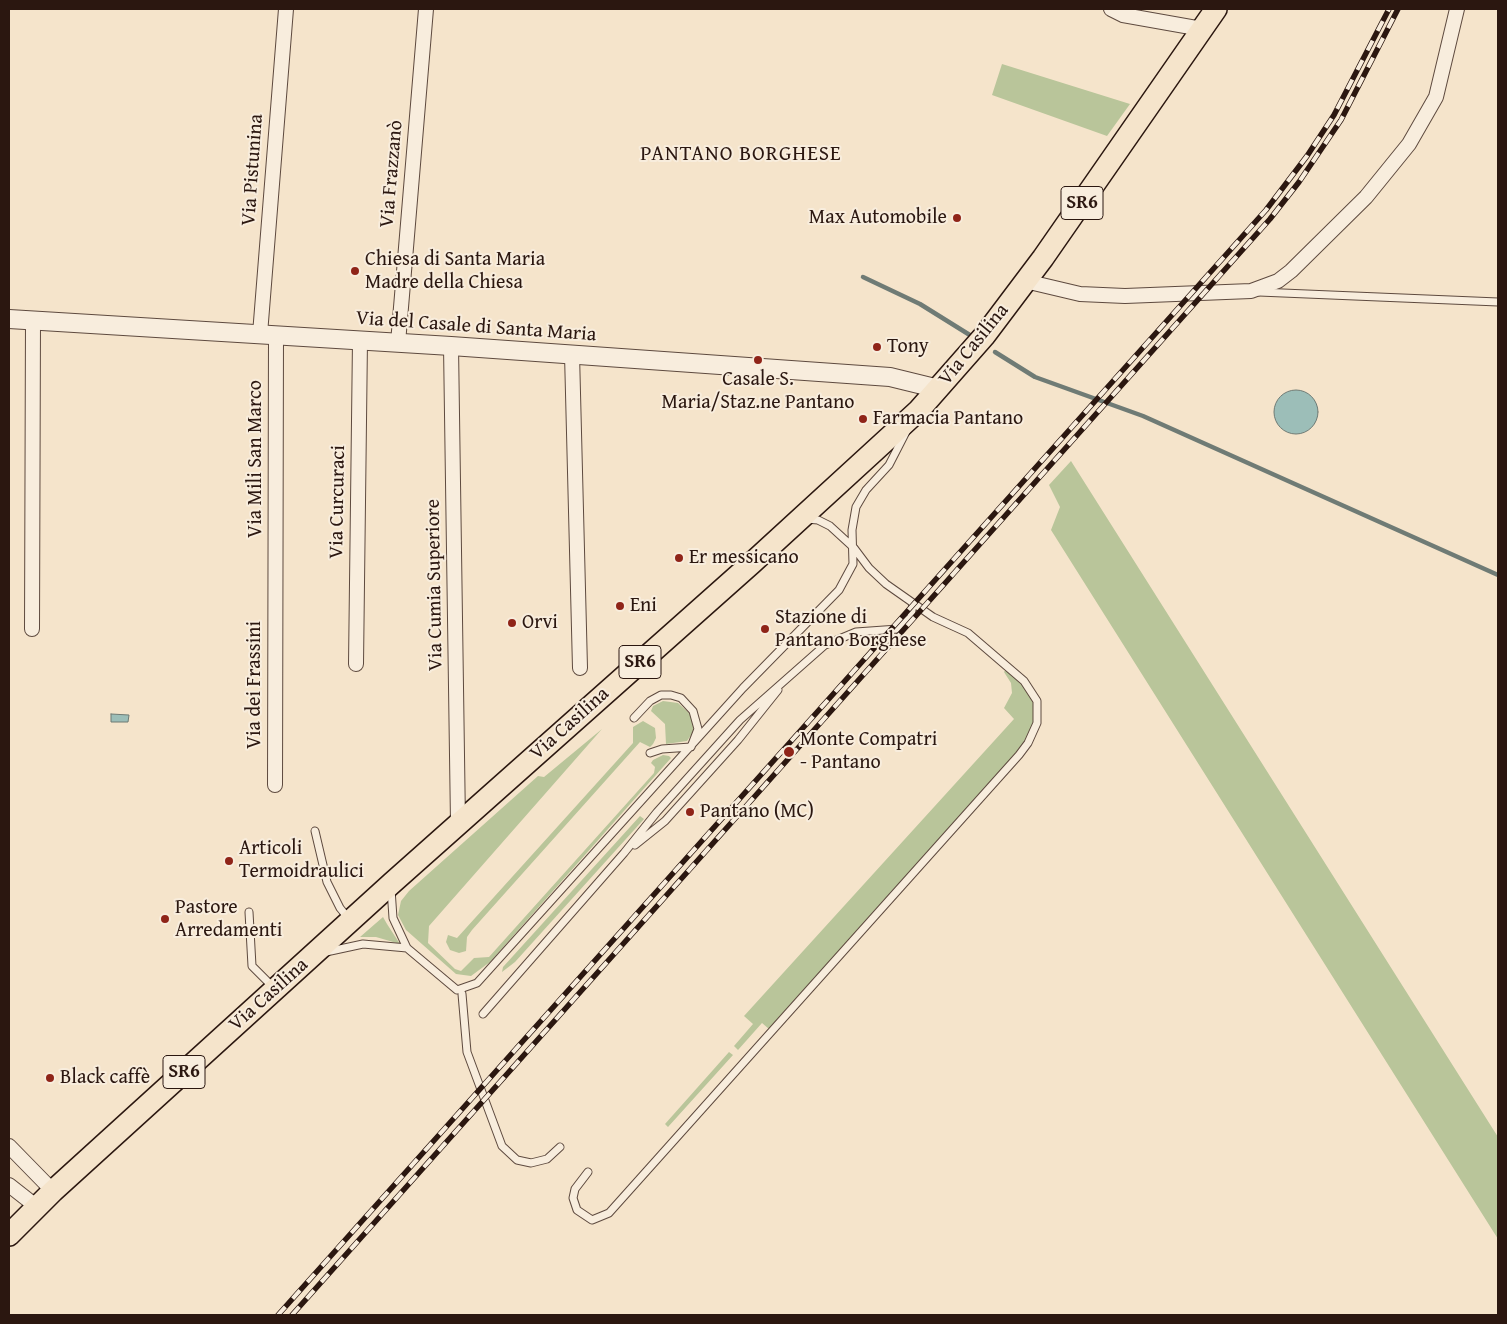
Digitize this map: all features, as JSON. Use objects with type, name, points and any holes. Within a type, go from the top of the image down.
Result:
[{"type":"main road","name":"Via Casilina","points":[[9,1235],[53,1191],[310,957],[913,416],[939,389],[1025,282],[1094,186],[1216,9]]},
{"type":"street","name":"Via Pistunina","points":[[268,334],[286,9]]},
{"type":"street","name":"Via Frazzanò","points":[[398,342],[426,9]]},
{"type":"street","points":[[1111,9],[1123,15],[1202,29]]},
{"type":"street","points":[[1025,282],[1073,292],[1110,296],[1251,291],[1270,285],[1291,271],[1366,197],[1409,144],[1436,97],[1457,9]]},
{"type":"street","name":"Via del Casale di Santa Maria","points":[[9,319],[398,342],[890,377],[939,389]]},
{"type":"street","points":[[32,630],[33,320]]},
{"type":"street","name":"Via Mili San Marco","points":[[268,334],[275,584]]},
{"type":"street","name":"Via Curcuraci","points":[[356,664],[360,340]]},
{"type":"street","name":"Via Cumia Superiore","points":[[452,346],[458,823]]},
{"type":"street","points":[[572,354],[580,668]]},
{"type":"street","name":"Via dei Frassini","points":[[275,584],[275,785]]},
{"type":"street","points":[[9,1146],[53,1191]]},
{"type":"street","points":[[9,1185],[37,1206]]},
{"type":"lane","points":[[1251,291],[1498,302]]},
{"type":"lane","points":[[392,883],[390,900],[393,918],[407,948],[457,990],[477,983],[744,688],[839,590],[851,571],[854,548],[852,530],[856,507],[866,490],[894,457],[913,416]]},
{"type":"lane","points":[[588,1172],[575,1189],[573,1202],[581,1215],[592,1220],[609,1213],[1028,743],[1038,716],[1037,702],[1030,687],[978,640],[913,603],[879,578],[854,548],[826,523],[809,518],[799,520]]},
{"type":"lane","points":[[483,1014],[624,853],[657,812],[740,720],[817,650],[840,637],[865,631],[898,629],[911,617],[913,603]]},
{"type":"lane","points":[[624,853],[665,822],[750,726],[789,676]]},
{"type":"lane","points":[[634,718],[650,701],[661,695],[681,698],[689,704],[697,720],[697,735],[691,747]]},
{"type":"lane","points":[[650,753],[662,749],[691,747]]},
{"type":"lane","points":[[314,831],[327,882],[340,908],[350,921]]},
{"type":"lane","points":[[249,912],[252,966],[275,990]]},
{"type":"lane","points":[[310,957],[354,945],[385,944],[407,948]]},
{"type":"lane","points":[[462,994],[467,1052],[502,1146],[517,1160],[531,1163],[547,1159],[560,1147]]},
{"type":"green space","points":[[1002,64],[1130,104],[1107,136],[992,95]]},
{"type":"green space","points":[[1071,461],[1498,1137],[1498,1239],[1051,530],[1060,507],[1049,485]]},
{"type":"green space","points":[[1006,669],[1031,692],[1037,712],[1028,740],[769,1029],[762,1023],[738,1050],[734,1046],[753,1024],[744,1016],[1014,719],[1004,708],[1012,693],[1011,683],[1004,672]]},
{"type":"green space","points":[[663,701],[678,703],[689,713],[693,723],[693,732],[687,741],[666,744],[665,724],[651,711],[653,706]]},
{"type":"green space","points":[[643,721],[655,728],[656,738],[653,744],[650,747],[640,742],[472,930],[467,937],[466,951],[459,953],[450,950],[446,942],[448,935],[457,938],[633,743],[633,727]]},
{"type":"green space","points":[[602,729],[429,926],[428,943],[455,969],[461,971],[474,958],[489,957],[654,773],[655,767],[651,763],[653,760],[663,755],[671,758],[490,962],[471,976],[456,974],[406,930],[398,915],[401,901],[409,891],[538,776],[544,777]]},
{"type":"green space","points":[[640,816],[644,819],[515,962],[502,972],[503,967]]},
{"type":"green space","points":[[383,917],[400,944],[376,937],[360,937]]},
{"type":"green space","points":[[729,1052],[733,1055],[668,1127],[665,1124]]},
{"type":"water","points":[[1300,390],[1312,396],[1317,403],[1317,421],[1312,428],[1305,433],[1292,434],[1284,431],[1277,424],[1274,408],[1277,400],[1284,393]]},
{"type":"water","points":[[111,714],[129,715],[128,722],[111,722]]},
{"type":"waterway","points":[[863,277],[920,304],[973,337]]},
{"type":"waterway","points":[[995,352],[1035,377],[1143,416],[1498,575]]},
{"type":"railway","points":[[278,1315],[1266,210],[1307,156],[1334,115],[1389,9]]},
{"type":"railway","points":[[292,1315],[1270,219],[1299,182],[1341,120],[1398,9]]},
{"type":"place","name":"Max Automobile","points":[[957,218]]},
{"type":"place","name":"Chiesa di Santa Maria Madre della Chiesa","points":[[355,271]]},
{"type":"place","name":"Tony","points":[[877,347]]},
{"type":"place","name":"Casale S. Maria/Staz.ne Pantano","points":[[758,360]]},
{"type":"place","name":"Farmacia Pantano","points":[[863,419]]},
{"type":"place","name":"Er messicano","points":[[679,558]]},
{"type":"place","name":"Eni","points":[[620,606]]},
{"type":"place","name":"Orvi","points":[[512,623]]},
{"type":"place","name":"Stazione di Pantano Borghese","points":[[765,629]]},
{"type":"place","name":"Monte Compatri - Pantano","points":[[789,752]]},
{"type":"place","name":"Pantano (MC)","points":[[690,812]]},
{"type":"place","name":"Articoli Termoidraulici","points":[[229,861]]},
{"type":"place","name":"Pastore Arredamenti","points":[[165,919]]},
{"type":"place","name":"Black caffè","points":[[50,1078]]},
{"type":"district","name":"PANTANO BORGHESE","points":[[741,155]]}]
